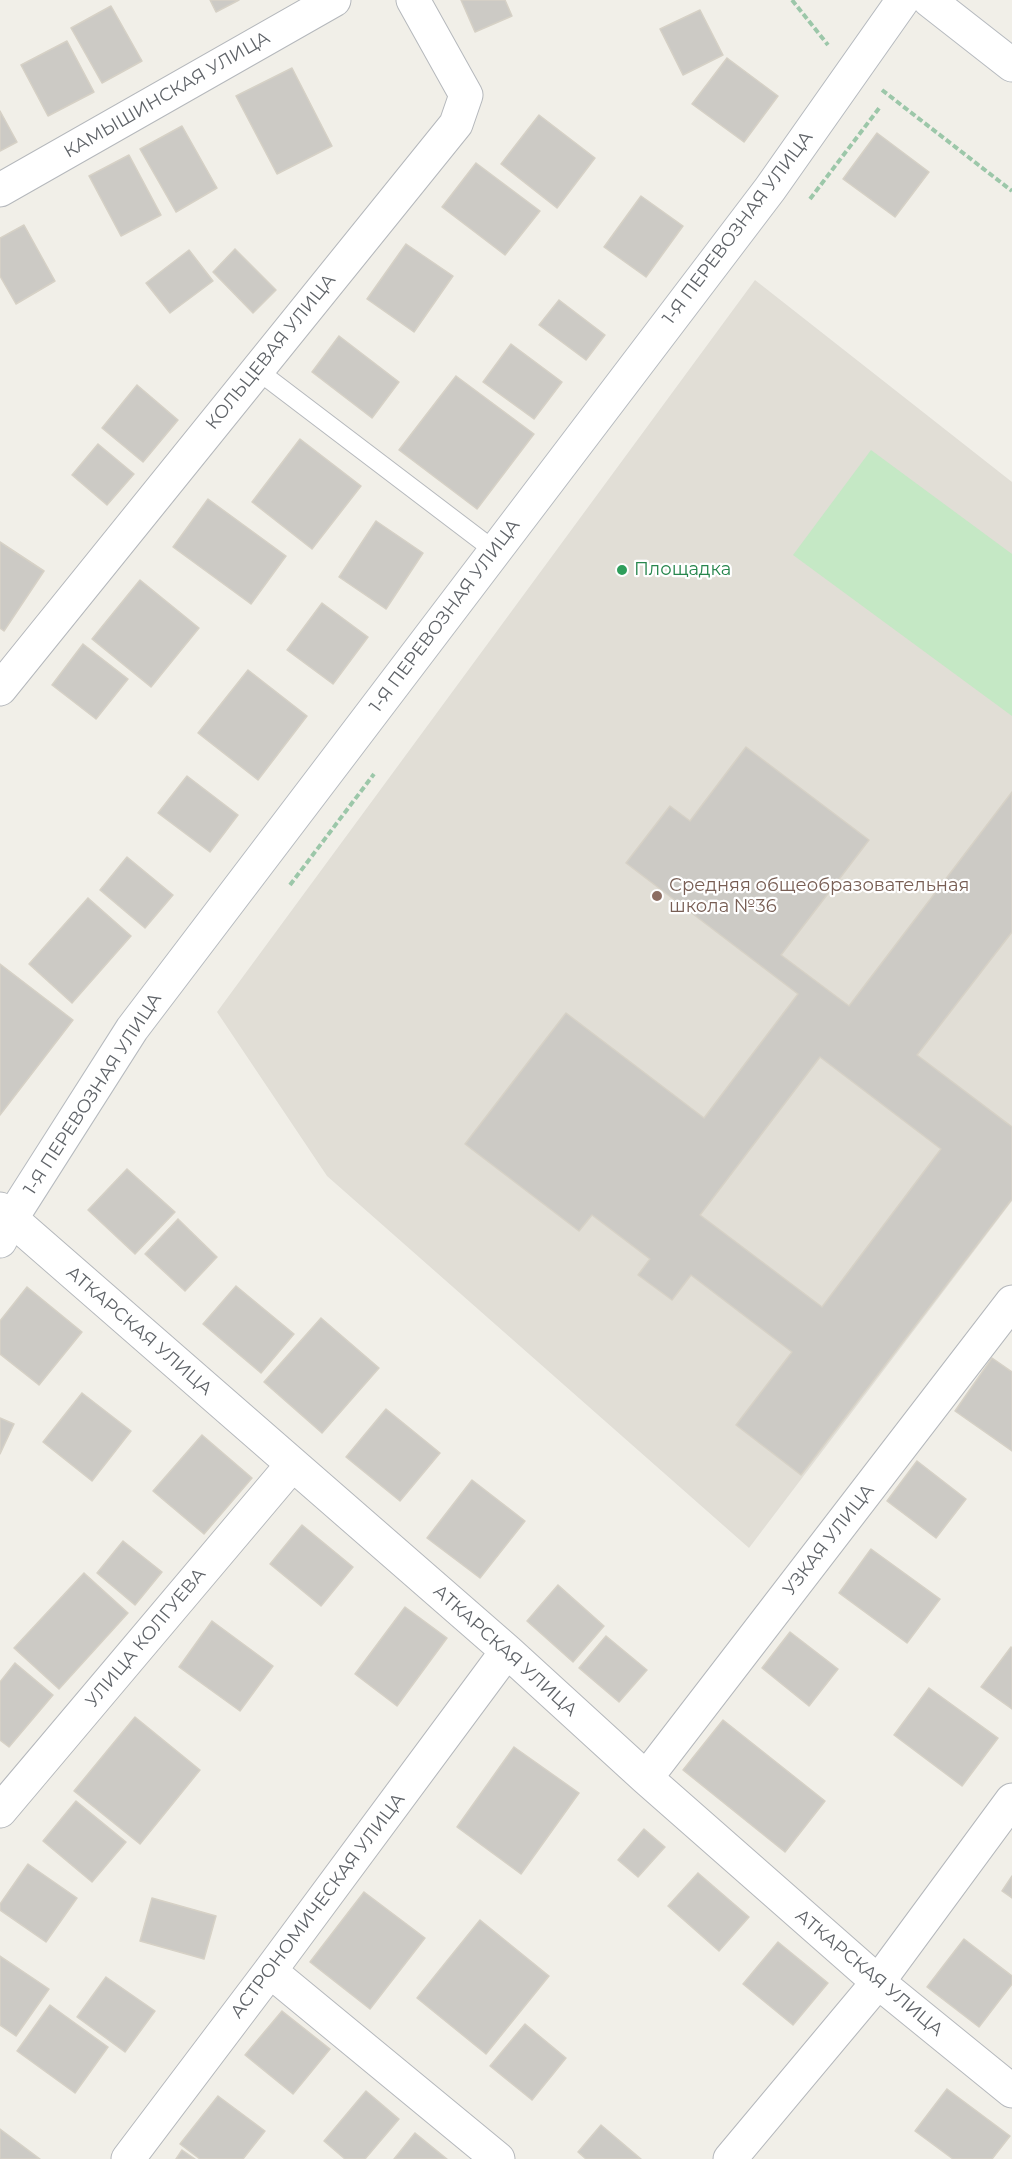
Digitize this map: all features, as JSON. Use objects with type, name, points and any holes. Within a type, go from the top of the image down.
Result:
[{"type":"street","name":"КАМЫШИНСКАЯ УЛИЦА","points":[[0,190],[333,0]]},
{"type":"street","name":"КОЛЬЦЕВАЯ УЛИЦА","points":[[0,689],[456,123],[466,95],[413,0]]},
{"type":"street","name":"1-Я ПЕРЕВОЗНАЯ УЛИЦА","points":[[4,1223],[132,1029],[770,189],[903,0]]},
{"type":"street","points":[[929,0],[1012,65]]},
{"type":"street","name":"АТКАРСКАЯ УЛИЦА","points":[[4,1223],[292,1465],[507,1651],[646,1778],[878,1982],[1012,2091]]},
{"type":"street","name":"УЗКАЯ УЛИЦА","points":[[646,1778],[1012,1302]]},
{"type":"street","name":"УЛИЦА КОЛГУЕВА","points":[[0,1811],[292,1465]]},
{"type":"street","name":"АСТРОНОМИЧЕСКАЯ УЛИЦА","points":[[128,2159],[507,1651]]},
{"type":"street","points":[[730,2159],[878,1982],[1012,1800]]},
{"type":"street","points":[[270,1971],[498,2159]]},
{"type":"lane","points":[[256,370],[495,551]]},
{"type":"path","points":[[792,0],[836,55],[1012,191]]},
{"type":"shaded area","name":"Средняя общеобразовательная школа №36","points":[[755,280],[1012,482],[1012,1201],[749,1548],[327,1176],[217,1012]]},
{"type":"green space","points":[[871,450],[1012,554],[1012,716],[793,555]]},
{"type":"building","points":[[210,0],[239,0],[216,12]]},
{"type":"building","points":[[461,0],[505,0],[512,16],[475,32]]},
{"type":"building","points":[[111,6],[142,61],[102,83],[71,28]]},
{"type":"building","points":[[700,10],[723,55],[683,75],[660,29]]},
{"type":"building","points":[[67,41],[94,92],[48,116],[21,65]]},
{"type":"building","points":[[727,58],[778,96],[744,142],[692,104]]},
{"type":"building","points":[[292,68],[332,146],[277,174],[236,96]]},
{"type":"building","points":[[0,111],[17,142],[0,151]]},
{"type":"building","points":[[539,115],[595,158],[557,208],[501,164]]},
{"type":"building","points":[[182,126],[217,188],[176,212],[140,149]]},
{"type":"building","points":[[877,133],[929,172],[895,217],[843,179]]},
{"type":"building","points":[[129,155],[161,215],[121,236],[89,176]]},
{"type":"building","points":[[476,163],[540,211],[505,255],[442,207]]},
{"type":"building","points":[[641,196],[683,226],[646,277],[604,247]]},
{"type":"building","points":[[24,225],[55,281],[16,304],[0,276],[0,238]]},
{"type":"building","points":[[406,244],[453,276],[414,332],[367,299]]},
{"type":"building","points":[[235,249],[276,290],[253,313],[213,272]]},
{"type":"building","points":[[189,250],[213,281],[170,313],[146,283]]},
{"type":"building","points":[[559,300],[605,335],[586,360],[539,325]]},
{"type":"building","points":[[339,336],[399,382],[372,418],[312,372]]},
{"type":"building","points":[[511,344],[562,382],[534,419],[483,382]]},
{"type":"building","points":[[456,376],[534,434],[477,509],[399,450]]},
{"type":"building","points":[[137,385],[178,420],[143,462],[102,428]]},
{"type":"building","points":[[300,439],[361,486],[312,549],[252,502]]},
{"type":"building","points":[[98,444],[134,474],[107,505],[72,475]]},
{"type":"building","points":[[208,499],[286,556],[251,604],[173,547]]},
{"type":"building","points":[[376,521],[423,553],[386,609],[339,577]]},
{"type":"building","points":[[0,542],[44,571],[4,631],[0,628]]},
{"type":"building","points":[[140,580],[199,628],[151,687],[92,639]]},
{"type":"building","points":[[322,603],[368,637],[333,684],[287,650]]},
{"type":"building","points":[[83,644],[128,679],[96,719],[52,685]]},
{"type":"building","points":[[248,670],[307,716],[258,780],[198,733]]},
{"type":"building","points":[[746,747],[869,840],[781,955],[849,1006],[1012,792],[1012,932],[917,1055],[1012,1127],[1012,1199],[801,1475],[736,1425],[792,1352],[691,1275],[672,1300],[638,1275],[650,1259],[592,1215],[579,1231],[465,1144],[566,1013],[704,1118],[798,994],[626,863],[670,806],[690,821]],"holes":[[[820,1057],[941,1149],[822,1307],[700,1215]]]},
{"type":"building","points":[[187,776],[238,815],[210,852],[158,813]]},
{"type":"building","points":[[127,857],[173,895],[145,928],[100,890]]},
{"type":"building","points":[[88,898],[131,936],[72,1003],[29,964]]},
{"type":"building","points":[[0,964],[73,1020],[0,1115]]},
{"type":"building","points":[[127,1169],[175,1212],[135,1254],[88,1210]]},
{"type":"building","points":[[178,1219],[217,1257],[185,1291],[145,1254]]},
{"type":"building","points":[[236,1286],[294,1334],[261,1373],[203,1324]]},
{"type":"building","points":[[27,1287],[82,1332],[39,1385],[0,1354],[0,1321]]},
{"type":"building","points":[[321,1318],[379,1368],[322,1433],[264,1382]]},
{"type":"building","points":[[992,1358],[1012,1372],[1012,1451],[955,1411]]},
{"type":"building","points":[[82,1393],[131,1431],[92,1481],[43,1442]]},
{"type":"building","points":[[386,1409],[440,1453],[400,1501],[346,1457]]},
{"type":"building","points":[[0,1418],[14,1424],[0,1454]]},
{"type":"building","points":[[202,1435],[252,1478],[204,1534],[153,1491]]},
{"type":"building","points":[[917,1461],[966,1499],[936,1538],[887,1501]]},
{"type":"building","points":[[472,1480],[525,1521],[480,1578],[427,1538]]},
{"type":"building","points":[[302,1525],[353,1567],[321,1606],[270,1564]]},
{"type":"building","points":[[123,1541],[162,1572],[135,1605],[97,1573]]},
{"type":"building","points":[[871,1549],[940,1599],[907,1643],[839,1593]]},
{"type":"building","points":[[84,1573],[128,1613],[59,1689],[14,1648]]},
{"type":"building","points":[[558,1585],[604,1626],[573,1662],[527,1621]]},
{"type":"building","points":[[405,1607],[447,1638],[397,1706],[355,1674]]},
{"type":"building","points":[[212,1621],[273,1666],[240,1711],[179,1667]]},
{"type":"building","points":[[790,1632],[838,1669],[809,1706],[762,1668]]},
{"type":"building","points":[[606,1636],[647,1670],[619,1702],[579,1668]]},
{"type":"building","points":[[1012,1648],[1012,1709],[981,1687]]},
{"type":"building","points":[[15,1663],[53,1695],[9,1747],[0,1740],[0,1682]]},
{"type":"building","points":[[929,1688],[998,1738],[962,1786],[894,1735]]},
{"type":"building","points":[[135,1717],[200,1770],[140,1844],[74,1791]]},
{"type":"building","points":[[723,1720],[825,1801],[785,1852],[683,1770]]},
{"type":"building","points":[[514,1747],[579,1793],[521,1874],[457,1827]]},
{"type":"building","points":[[76,1801],[126,1842],[92,1882],[43,1841]]},
{"type":"building","points":[[644,1829],[665,1847],[638,1877],[618,1860]]},
{"type":"building","points":[[28,1864],[77,1898],[46,1942],[0,1910],[0,1904]]},
{"type":"building","points":[[698,1873],[749,1917],[719,1951],[668,1906]]},
{"type":"building","points":[[1012,1876],[1012,1898],[1002,1891]]},
{"type":"building","points":[[364,1892],[425,1938],[370,2009],[310,1962]]},
{"type":"building","points":[[152,1898],[216,1916],[204,1959],[140,1941]]},
{"type":"building","points":[[480,1920],[549,1976],[486,2054],[417,1998]]},
{"type":"building","points":[[964,1939],[1012,1976],[1012,1984],[979,2027],[927,1987]]},
{"type":"building","points":[[778,1942],[828,1983],[793,2025],[743,1984]]},
{"type":"building","points":[[0,1956],[49,1989],[16,2036],[0,2025]]},
{"type":"building","points":[[106,1977],[155,2011],[125,2052],[77,2017]]},
{"type":"building","points":[[50,2005],[108,2047],[75,2093],[17,2051]]},
{"type":"building","points":[[282,2011],[330,2049],[293,2094],[245,2055]]},
{"type":"building","points":[[525,2024],[566,2058],[532,2100],[490,2066]]},
{"type":"building","points":[[947,2089],[1010,2136],[992,2159],[953,2159],[915,2131]]},
{"type":"building","points":[[366,2091],[399,2119],[365,2159],[345,2159],[324,2141]]},
{"type":"building","points":[[218,2096],[265,2131],[243,2159],[200,2159],[180,2144]]},
{"type":"building","points":[[601,2125],[641,2159],[586,2159],[578,2152]]},
{"type":"building","points":[[0,2129],[40,2159],[0,2159]]},
{"type":"building","points":[[415,2133],[447,2159],[394,2159]]},
{"type":"building","points":[[182,2150],[195,2159],[176,2159]]},
{"type":"place","name":"Площадка","points":[[622,570]]},
{"type":"place","name":"Средняя общеобразовательная школа №36","points":[[657,896]]}]
